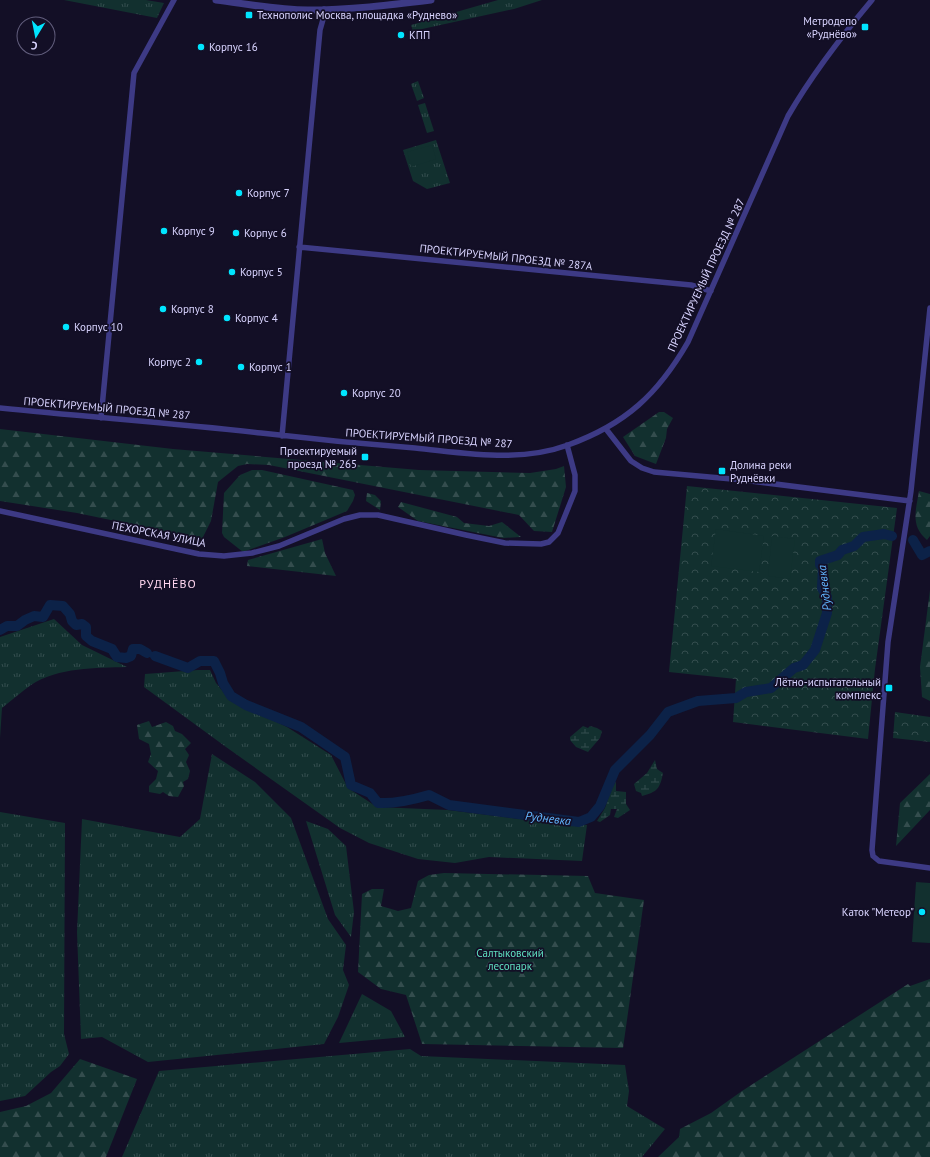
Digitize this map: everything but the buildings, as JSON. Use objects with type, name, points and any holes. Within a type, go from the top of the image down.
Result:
[{"type":"street","points":[[101,418],[134,73],[174,0]]},
{"type":"street","points":[[216,0],[259,6],[308,10],[353,9],[431,0]]},
{"type":"street","name":"ПРОЕКТИРУЕМЫЙ ПРОЕЗД № 287","points":[[0,408],[282,436],[498,455],[530,454],[567,445],[606,429],[632,411],[670,372],[688,342],[788,116],[801,93],[827,55],[872,0]]},
{"type":"street","points":[[282,436],[320,30],[324,16],[324,9]]},
{"type":"street","name":"ПРОЕКТИРУЕМЫЙ ПРОЕЗД № 287А","points":[[299,247],[691,285],[711,291]]},
{"type":"street","points":[[930,308],[910,501],[888,642],[872,850],[873,856],[879,862],[930,868]]},
{"type":"street","points":[[606,429],[631,461],[642,468],[654,472],[743,480],[910,501]]},
{"type":"street","name":"ПЕХОРСКАЯ УЛИЦА","points":[[0,511],[200,554],[224,556],[252,553],[279,546],[360,514],[378,515],[505,543],[541,544],[549,542],[558,533],[575,491],[575,475],[567,445]]},
{"type":"green space","points":[[64,0],[146,0],[164,3],[157,18]]},
{"type":"green space","points":[[498,0],[542,0],[514,9],[413,31],[411,25]]},
{"type":"green space","points":[[418,81],[424,98],[417,101],[411,84]]},
{"type":"green space","points":[[425,103],[434,131],[427,133],[418,105]]},
{"type":"green space","points":[[436,140],[450,183],[427,189],[413,181],[403,150]]},
{"type":"green space","points":[[432,145],[436,159],[411,167],[407,152]]},
{"type":"green space","points":[[659,412],[664,412],[673,418],[667,429],[666,438],[656,464],[635,456],[623,437]]},
{"type":"green space","points":[[0,429],[173,449],[419,470],[530,473],[556,469],[564,466],[566,487],[552,532],[534,531],[519,515],[269,465],[247,464],[238,466],[218,482],[211,521],[202,539],[77,513],[0,501]]},
{"type":"green space","points":[[252,470],[262,470],[353,490],[355,495],[347,511],[285,537],[243,552],[224,537],[222,533],[224,493],[240,475]]},
{"type":"green space","points":[[687,486],[897,508],[875,669],[868,739],[733,722],[736,679],[669,672]]},
{"type":"green space","points":[[919,491],[930,494],[930,536],[927,540],[918,529],[916,523]]},
{"type":"green space","points":[[367,493],[375,495],[381,501],[380,510],[366,501]]},
{"type":"green space","points":[[401,502],[457,517],[464,523],[489,526],[502,522],[521,537],[503,538],[418,521],[398,507]]},
{"type":"green space","points":[[716,529],[764,536],[759,572],[711,566]]},
{"type":"green space","points":[[772,536],[795,539],[790,579],[768,576]]},
{"type":"green space","points":[[322,539],[325,553],[336,576],[247,566],[248,560]]},
{"type":"green space","points":[[930,590],[930,701],[922,697],[920,667]]},
{"type":"green space","points":[[54,619],[82,645],[127,667],[90,668],[65,672],[42,679],[31,685],[2,708],[0,738],[0,637]]},
{"type":"green space","points":[[210,670],[216,683],[230,700],[287,727],[331,755],[348,788],[377,807],[448,810],[559,824],[587,825],[582,861],[489,857],[455,863],[418,859],[369,843],[340,828],[144,687],[145,674]]},
{"type":"green space","points":[[895,712],[930,717],[930,742],[893,738]]},
{"type":"green space","points":[[149,721],[152,727],[166,722],[173,726],[175,731],[182,734],[191,743],[185,749],[189,755],[186,762],[190,771],[188,779],[183,782],[184,786],[178,797],[169,796],[163,792],[160,794],[149,792],[149,786],[156,779],[158,771],[148,762],[151,754],[149,744],[139,739],[137,725]]},
{"type":"green space","points":[[583,726],[588,728],[590,726],[602,731],[600,738],[588,752],[576,747],[570,740],[570,737]]},
{"type":"green space","points":[[212,754],[255,782],[291,818],[328,919],[346,945],[343,970],[349,985],[338,1017],[324,1044],[148,1062],[102,1037],[81,1039],[77,932],[82,819],[180,837],[200,819]]},
{"type":"green space","points":[[655,760],[657,769],[663,773],[661,783],[657,789],[642,796],[641,793],[636,791],[634,784],[647,773]]},
{"type":"green space","points":[[930,774],[930,810],[896,846],[900,803]]},
{"type":"green space","points":[[616,782],[616,791],[626,792],[626,804],[630,810],[618,818],[614,817],[617,809],[611,809],[610,815],[600,822],[597,821],[605,808],[612,787]]},
{"type":"green space","points":[[0,812],[65,823],[64,1034],[69,1054],[60,1066],[51,1072],[25,1096],[0,1101]]},
{"type":"green space","points":[[306,821],[328,829],[346,846],[354,912],[351,937],[335,915]]},
{"type":"green space","name":"Салтыковский лесопарк","points":[[444,873],[588,876],[595,893],[644,900],[623,1048],[422,1044],[406,995],[381,989],[358,972],[362,894],[372,889],[384,889],[381,906],[398,911],[411,908],[418,881],[429,875]]},
{"type":"green space","name":"Каток \"Метеор\"","points":[[916,882],[930,883],[930,943],[912,942]]},
{"type":"green space","points":[[930,979],[930,1157],[658,1157],[679,1137],[680,1129],[711,1113],[742,1091],[908,984],[910,986]]},
{"type":"green space","points":[[362,994],[391,1011],[405,1037],[339,1043]]},
{"type":"green space","points":[[410,1049],[421,1056],[625,1065],[629,1091],[627,1106],[665,1129],[642,1157],[122,1157],[159,1071]]},
{"type":"green space","points":[[80,1059],[137,1079],[106,1157],[0,1157],[0,1112],[26,1106],[51,1093]]},
{"type":"waterway","name":"Рудневка","points":[[155,656],[188,668],[200,661],[214,661],[223,683],[231,696],[246,705],[301,727],[345,757],[351,785],[370,793],[378,803],[404,801],[429,795],[449,805],[579,822],[591,817],[600,806],[615,770],[650,735],[668,712],[698,701],[736,698],[746,692],[771,688],[794,668],[803,665],[815,650],[827,613],[827,597],[822,588],[823,567],[820,565],[820,561],[838,555],[842,550],[854,546],[863,537],[884,534],[892,536]]},
{"type":"waterway","name":"Рудневка","points":[[913,540],[922,555],[930,551]]},
{"type":"waterway","name":"Рудневка","points":[[0,630],[7,626],[17,626],[34,616],[43,617],[50,605],[63,606],[70,614],[72,621],[76,625],[82,624],[86,627],[86,636],[92,641],[112,649],[117,657],[126,658],[131,656],[133,649],[140,649],[147,653]]},
{"type":"place","name":"Технополис Москва, площадка «Руднево»","points":[[249,15]]},
{"type":"place","name":"Метродепо «Руднёво»","points":[[865,27]]},
{"type":"place","name":"КПП","points":[[401,35]]},
{"type":"place","name":"Корпус 16","points":[[201,47]]},
{"type":"place","name":"Корпус 7","points":[[239,193]]},
{"type":"place","name":"Корпус 9","points":[[164,231]]},
{"type":"place","name":"Корпус 6","points":[[236,233]]},
{"type":"place","name":"Корпус 5","points":[[232,272]]},
{"type":"place","name":"Корпус 8","points":[[163,309]]},
{"type":"place","name":"Корпус 4","points":[[227,318]]},
{"type":"place","name":"Корпус 10","points":[[66,327]]},
{"type":"place","name":"Корпус 2","points":[[199,362]]},
{"type":"place","name":"Корпус 1","points":[[241,367]]},
{"type":"place","name":"Корпус 20","points":[[344,393]]},
{"type":"place","name":"Проектируемый проезд № 265","points":[[365,457]]},
{"type":"place","name":"Долина реки Руднёвки","points":[[722,471]]},
{"type":"place","name":"Лётно-испытательный комплекс","points":[[889,688]]},
{"type":"place","name":"Каток \"Метеор\"","points":[[922,912]]},
{"type":"district","name":"РУДНЁВО","points":[[168,583]]}]
